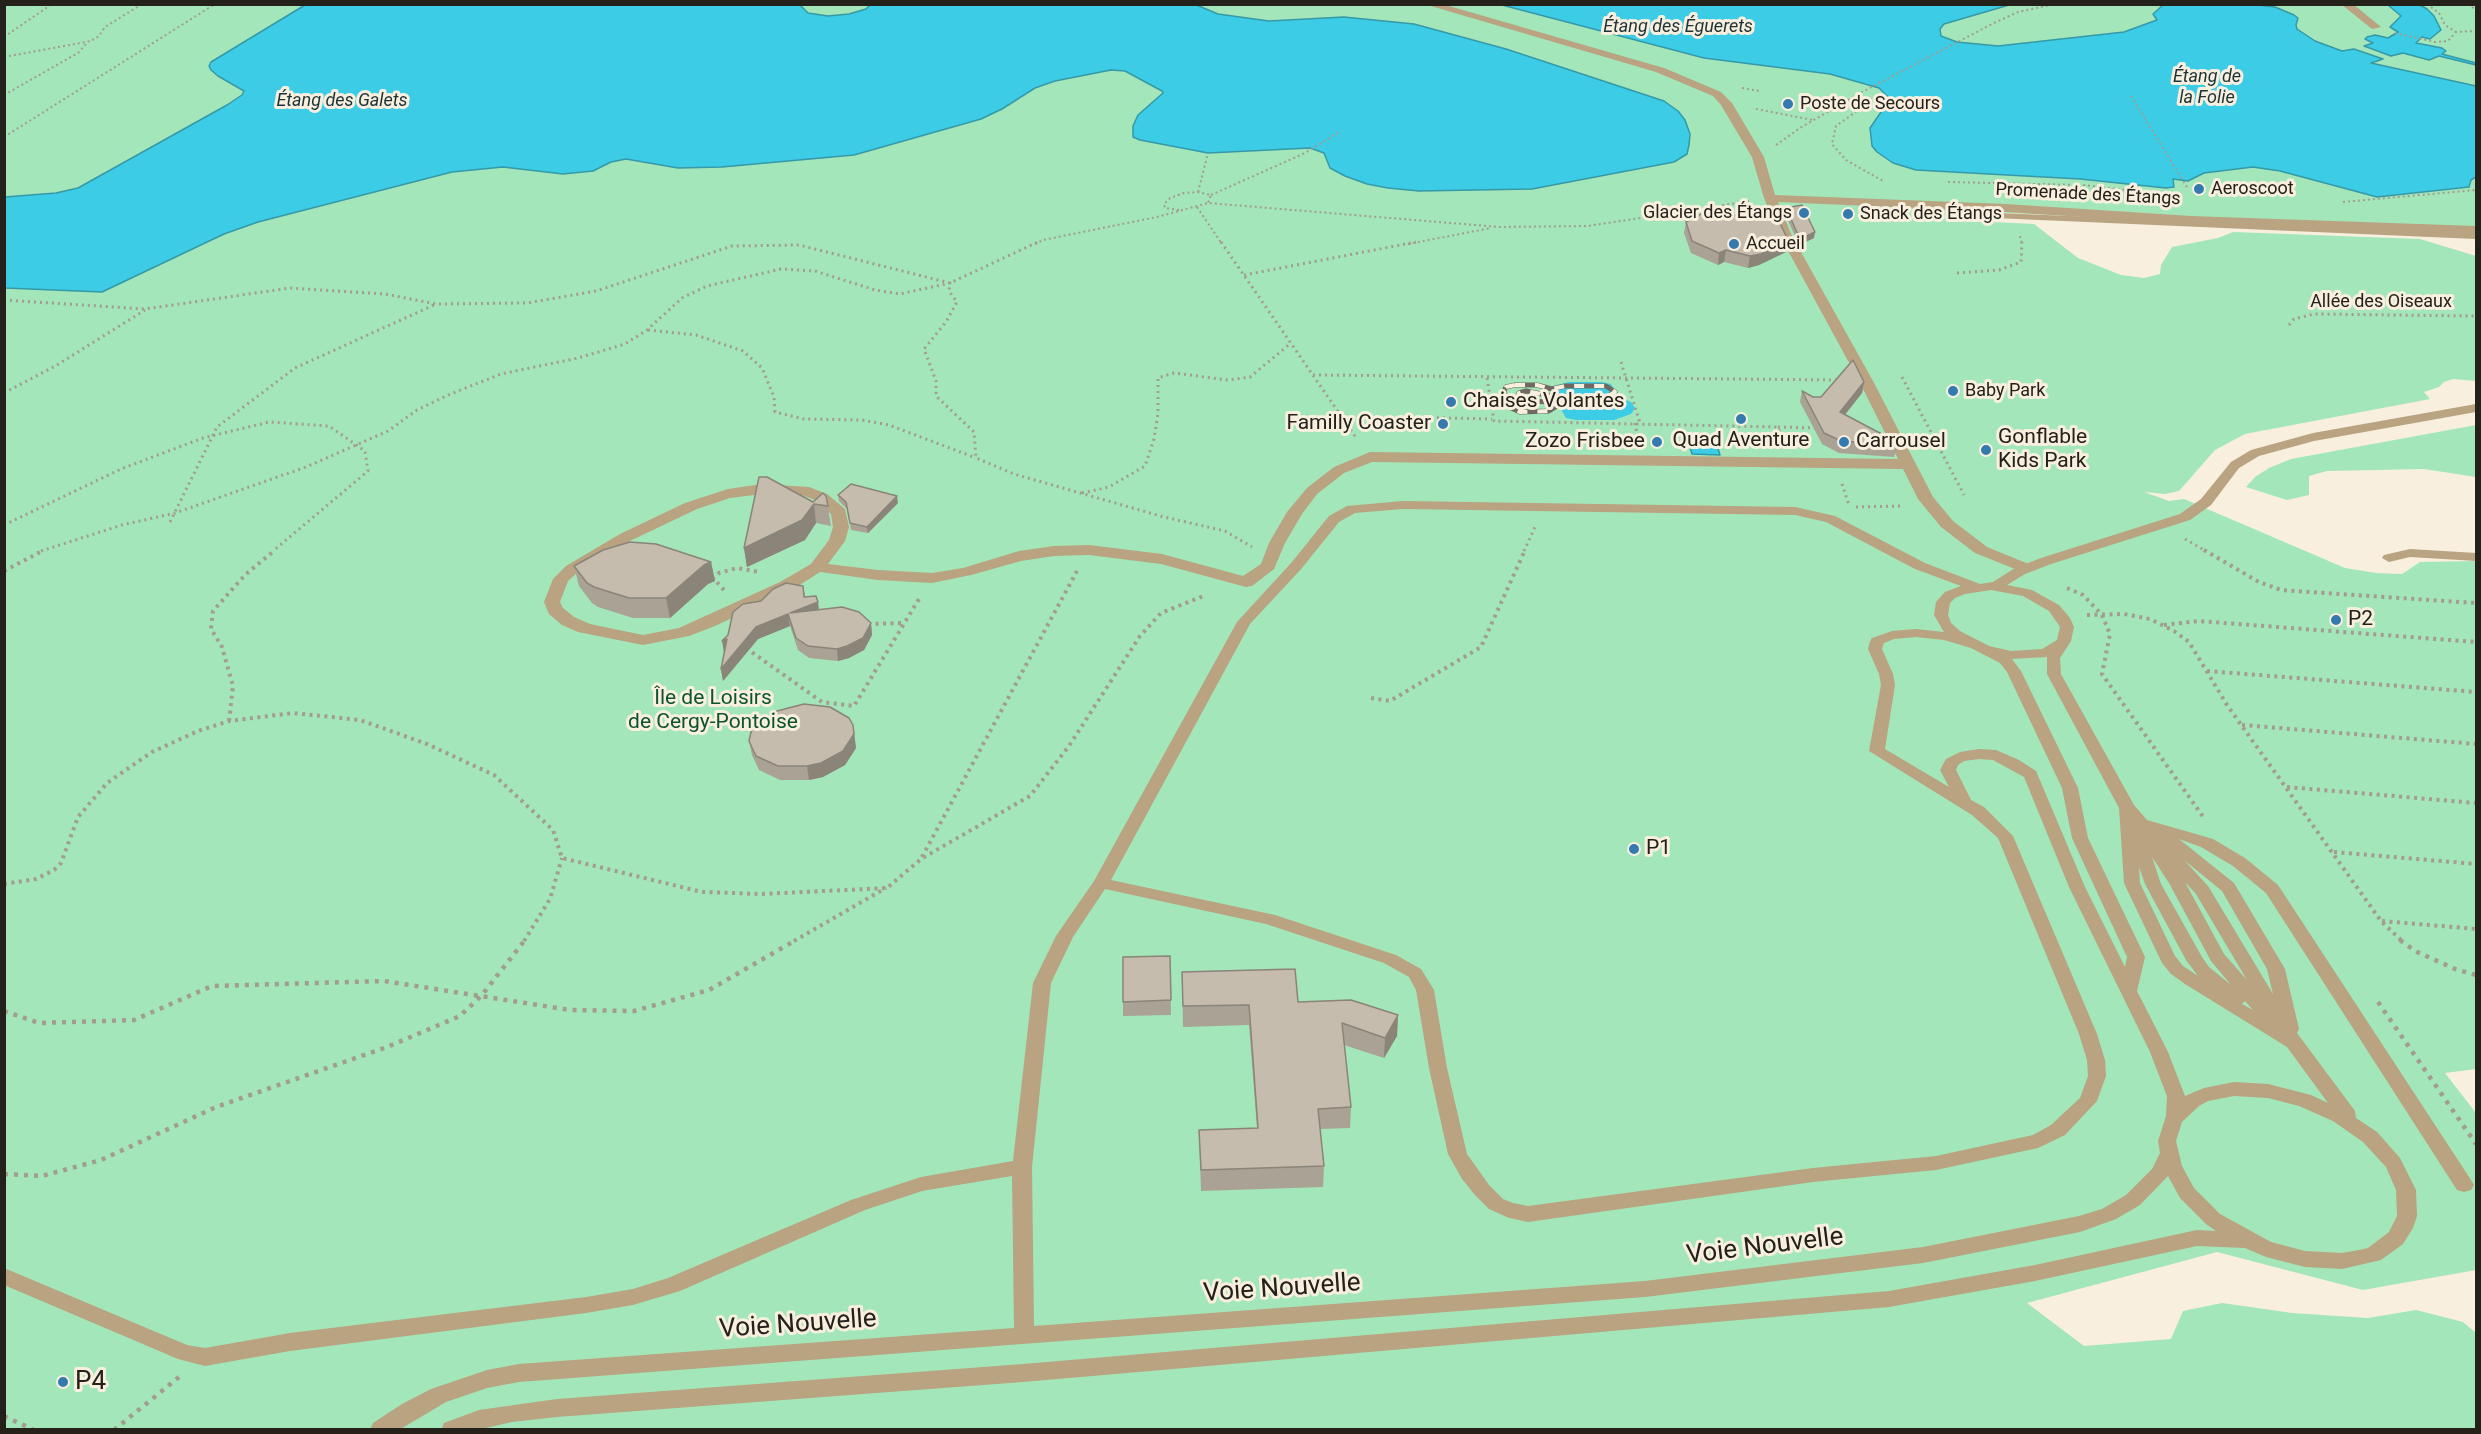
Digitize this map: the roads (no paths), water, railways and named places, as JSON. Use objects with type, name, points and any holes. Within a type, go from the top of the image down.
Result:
[{"type":"street","points":[[1429,4],[1660,70],[1703,87],[1726,103],[1758,157],[1770,198],[1786,236],[1931,505],[1947,524],[1981,550],[2025,568]]},
{"type":"street","points":[[2346,4],[2376,27]]},
{"type":"street","name":"Promenade des Étangs","points":[[1770,198],[2249,222],[2476,230]]},
{"type":"street","points":[[817,567],[837,541],[841,526],[839,512],[821,497],[804,490],[762,489],[728,494],[691,506],[626,537],[572,568],[561,579],[552,602],[555,610],[568,621],[593,631],[643,640],[668,636],[709,622],[786,586],[817,567],[878,575],[932,578],[965,572],[1019,556],[1054,551],[1089,550],[1162,559],[1246,582],[1269,566],[1277,543],[1295,512],[1312,491],[1339,470],[1370,457],[1907,464]]},
{"type":"lane","name":"Promenade des Étangs","points":[[1998,216],[2476,236]]},
{"type":"lane","points":[[1994,587],[2025,568],[2185,517],[2206,502],[2229,470],[2255,453],[2313,437],[2476,408]]},
{"type":"lane","points":[[1024,1335],[1022,1167],[1042,983],[1065,936],[1101,883],[1244,622],[1297,565],[1334,519],[1352,510],[1386,505],[1806,512],[1839,523],[1933,572],[1976,587]]},
{"type":"lane","points":[[2389,558],[2410,553],[2476,557]]},
{"type":"lane","points":[[1964,802],[1948,770],[1951,762],[1960,757],[1979,754],[1996,755],[2031,774],[2077,887],[2129,990],[2170,1079],[2176,1096],[2175,1117],[2167,1140],[2168,1155],[2178,1180],[2187,1193],[2213,1219],[2247,1240],[2285,1255],[2315,1260],[2342,1261],[2374,1254],[2396,1238],[2407,1216],[2406,1190],[2393,1163],[2337,1103],[2294,1044],[2217,957],[2176,882],[2127,808],[2054,674],[2053,658],[2064,641],[2067,627],[2062,616],[2044,601],[2035,589],[2032,576],[2046,561]]},
{"type":"lane","points":[[1971,644],[1945,625],[1941,611],[1943,602],[1950,595],[1976,587],[1994,587],[2019,591],[2044,601]]},
{"type":"lane","points":[[1101,883],[1269,919],[1390,959],[1415,973],[1425,990],[1438,1068],[1458,1154],[1469,1174],[1496,1204],[1509,1210],[1528,1214],[1802,1176],[1936,1163],[2038,1142],[2074,1117],[2088,1101],[2097,1076],[2096,1060],[2088,1034],[2005,836],[1991,822],[1964,802],[1877,751],[1888,685],[1875,644],[1892,635],[1916,633],[1945,636],[1988,651],[2006,660],[2014,670],[2070,788],[2080,838],[2136,957],[2129,990]]},
{"type":"lane","points":[[1988,651],[2011,655],[2036,654],[2050,651],[2064,641]]},
{"type":"lane","points":[[2127,808],[2211,871],[2228,887],[2276,969],[2294,1044]]},
{"type":"lane","points":[[2127,808],[2132,884],[2168,959],[2177,970],[2191,980],[2294,1044]]},
{"type":"lane","points":[[2149,824],[2208,843],[2239,862],[2272,889],[2464,1185]]},
{"type":"lane","points":[[2175,1117],[2187,1105],[2204,1095],[2234,1089],[2250,1089],[2304,1100],[2340,1116],[2366,1135]]},
{"type":"lane","name":"Voie Nouvelle","points":[[381,1430],[410,1410],[439,1395],[487,1379],[519,1373],[1645,1289],[1923,1255],[2080,1224],[2109,1214],[2133,1200],[2149,1186],[2160,1173],[2168,1155]]},
{"type":"lane","points":[[4,1276],[185,1353],[200,1356],[224,1355],[290,1342],[586,1305],[633,1297],[673,1285],[858,1205],[921,1184],[1022,1167]]},
{"type":"lane","points":[[452,1430],[479,1419],[557,1408],[1023,1373],[1889,1299],[2025,1275],[2197,1238],[2247,1240]]},
{"type":"water","name":"Étang des Galets","points":[[871,4],[1194,4],[1218,14],[1269,21],[1344,17],[1414,24],[1506,49],[1664,101],[1678,111],[1685,120],[1690,134],[1689,145],[1687,154],[1674,162],[1532,189],[1419,191],[1388,188],[1345,176],[1330,168],[1324,153],[1310,148],[1208,153],[1140,140],[1133,137],[1133,126],[1138,115],[1163,93],[1125,71],[1111,70],[1055,81],[1035,88],[981,119],[854,155],[722,167],[678,168],[626,159],[611,162],[593,171],[563,174],[503,167],[452,172],[258,222],[224,234],[102,292],[5,288],[5,197],[56,193],[78,188],[227,105],[242,95],[244,91],[211,70],[209,66],[211,62],[305,5],[800,5],[808,13],[828,16],[849,14],[866,9]]},
{"type":"water","name":"Étang de la Folie","points":[[2249,4],[2275,7],[2294,15],[2298,18],[2297,29],[2315,41],[2342,51],[2354,49],[2383,59],[2371,63],[2476,86],[2476,177],[2471,180],[2469,187],[2377,197],[2280,171],[2253,167],[2204,173],[2188,181],[2173,179],[2174,187],[2166,188],[2080,179],[1916,170],[1893,163],[1872,146],[1870,128],[1890,99],[1879,88],[1830,74],[1704,58],[1502,5],[2009,5],[1944,24],[1940,29],[1941,36],[1957,42],[1998,46],[2124,32],[2157,20],[2153,14],[2163,5]]},
{"type":"water","points":[[2388,5],[2420,5],[2427,9],[2434,16],[2441,30],[2430,39],[2422,37],[2416,43],[2442,48],[2446,51],[2442,54],[2476,63],[2476,65],[2439,56],[2429,60],[2403,53],[2391,56],[2364,46],[2373,43],[2365,39],[2367,37],[2375,35],[2388,38],[2398,32],[2390,27],[2401,16]]},
{"type":"water","points":[[1686,434],[1714,435],[1720,455],[1692,454]]},
{"type":"waterway","points":[[1569,390],[1601,390],[1608,403],[1621,408],[1614,412],[1576,412],[1572,404],[1591,401],[1589,395],[1570,394],[1567,391],[1569,390]]},
{"type":"railway","points":[[1515,385],[1537,385],[1552,389],[1565,386],[1606,386],[1615,392],[1603,399],[1568,399],[1526,391],[1519,393],[1517,398],[1525,401],[1552,402],[1557,406],[1549,411],[1520,412],[1509,407],[1504,391],[1506,387],[1515,385]]},
{"type":"place","name":"Poste de Secours","points":[[1788,104]]},
{"type":"place","name":"Aeroscoot","points":[[2199,189]]},
{"type":"place","name":"Glacier des Étangs","points":[[1804,213]]},
{"type":"place","name":"Snack des Étangs","points":[[1848,214]]},
{"type":"place","name":"Accueil","points":[[1734,244]]},
{"type":"place","name":"Baby Park","points":[[1953,391]]},
{"type":"place","name":"Chaises Volantes","points":[[1451,402]]},
{"type":"place","name":"Quad Aventure","points":[[1741,419]]},
{"type":"place","name":"Familly Coaster","points":[[1443,424]]},
{"type":"place","name":"Zozo Frisbee","points":[[1657,442]]},
{"type":"place","name":"Carrousel","points":[[1844,442]]},
{"type":"place","name":"Gonflable Kids Park","points":[[1986,450]]},
{"type":"place","name":"P2","points":[[2336,620]]},
{"type":"place","name":"P1","points":[[1634,849]]},
{"type":"place","name":"P4","points":[[63,1382]]},
{"type":"water label","name":"Étang des Éguerets","points":[[1678,27]]},
{"type":"park label","name":"Île de Loisirs de Cergy-Pontoise","points":[[713,711]]}]
